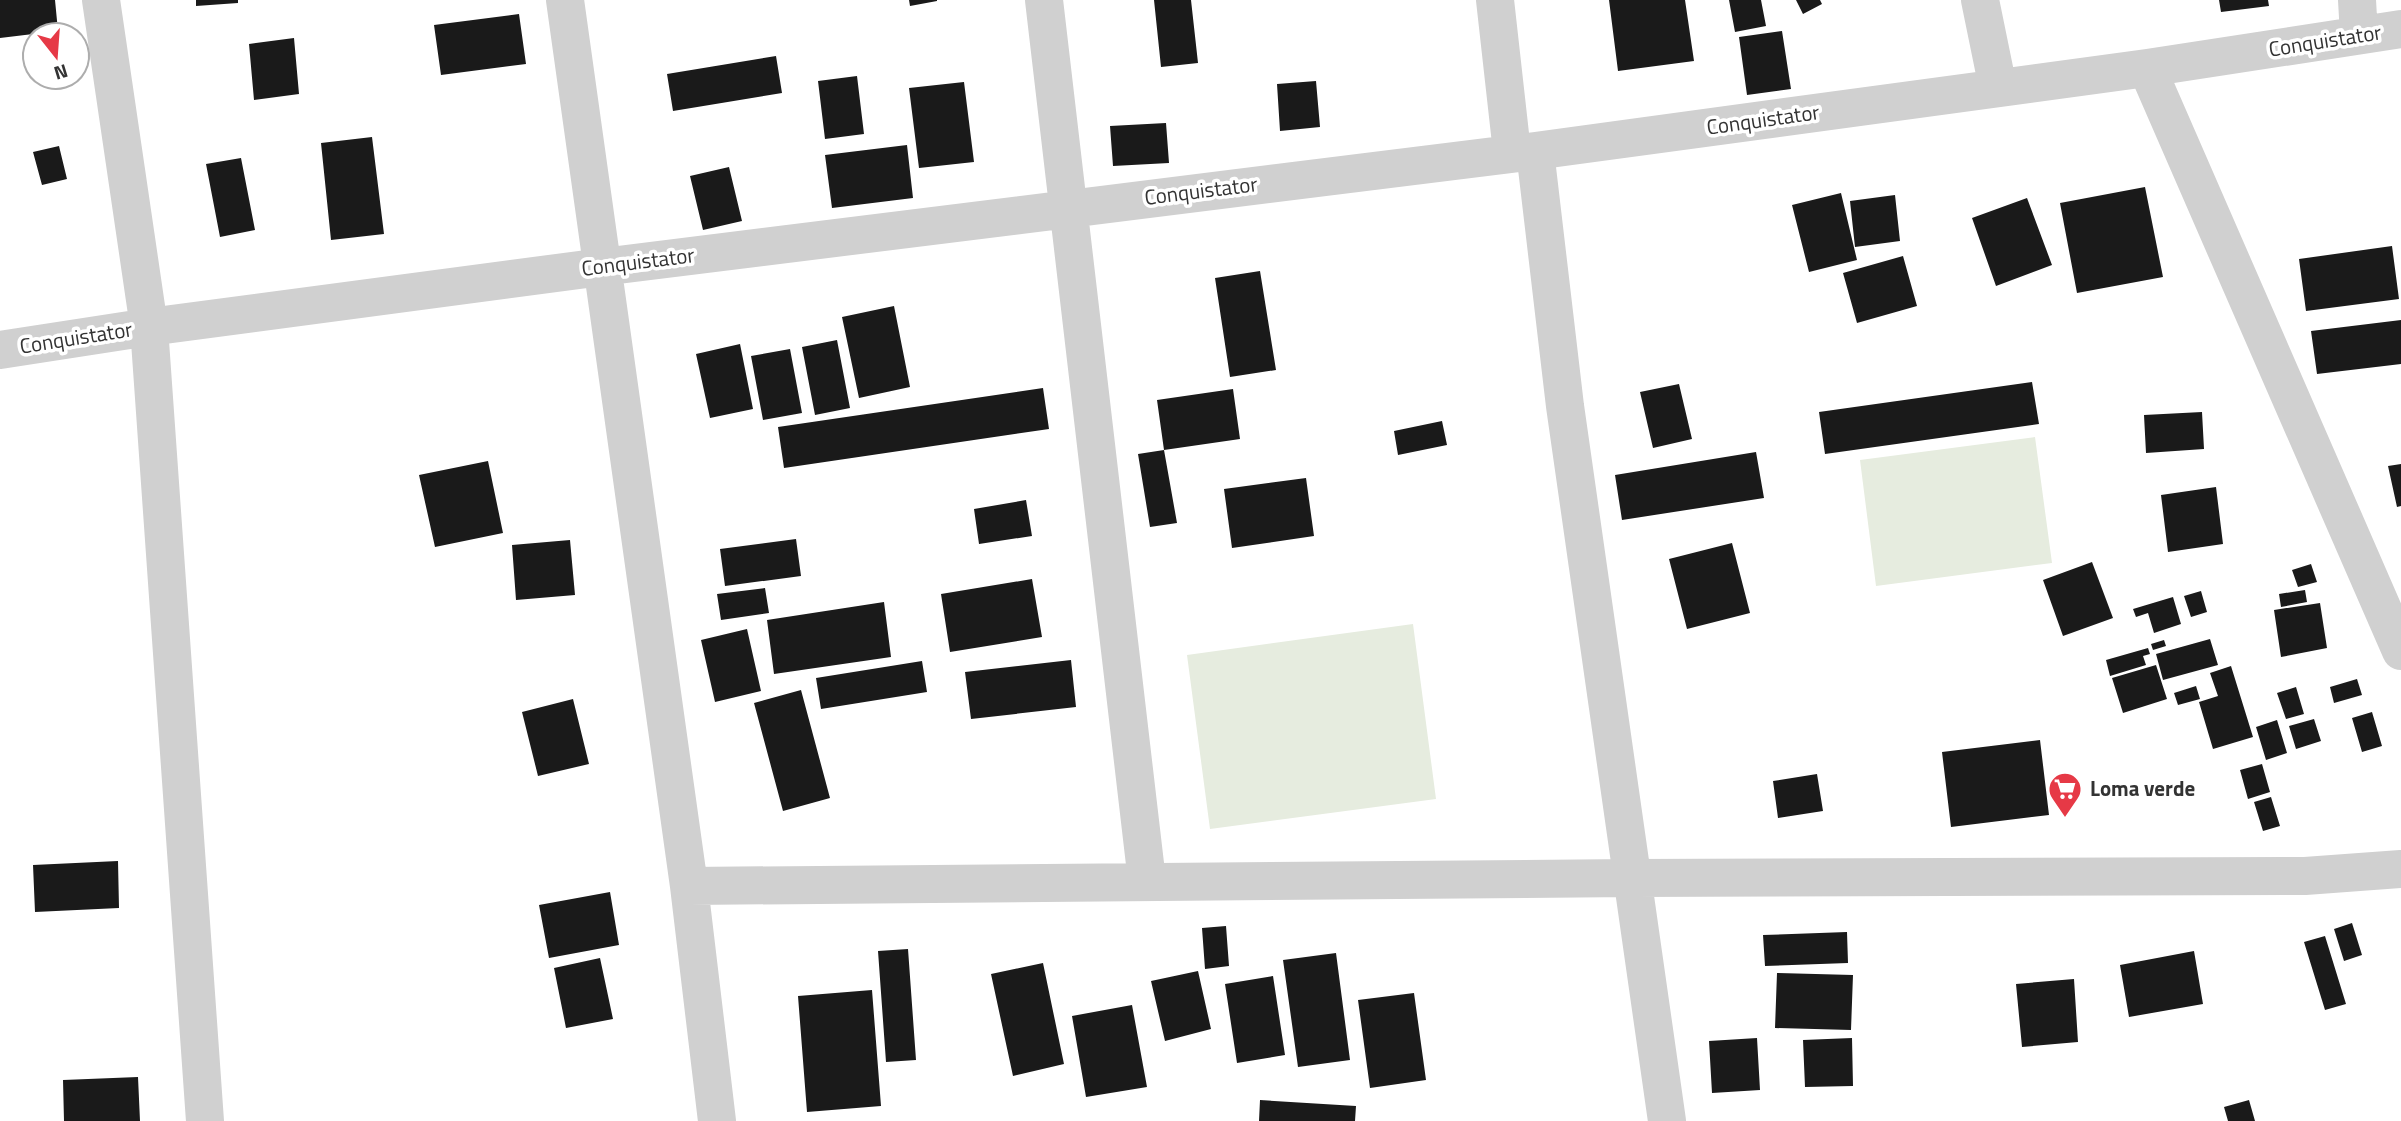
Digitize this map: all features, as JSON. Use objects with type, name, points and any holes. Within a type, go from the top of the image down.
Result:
[{"type":"street","points":[[101,0],[149,327],[205,1121]]},
{"type":"street","points":[[565,0],[689,886],[717,1121]]},
{"type":"street","points":[[1044,0],[1147,881]]},
{"type":"street","points":[[1495,0],[1565,406],[1667,1121]]},
{"type":"street","points":[[1980,0],[1998,88]]},
{"type":"street","name":"Conquistator","points":[[0,350],[149,327],[602,267],[1523,151],[2147,68],[2358,18],[2401,29]]},
{"type":"street","points":[[2147,68],[2401,651]]},
{"type":"street","points":[[689,886],[1147,881],[2305,876],[2384,871]]},
{"type":"shaded area","points":[[2035,437],[2052,563],[1876,586],[1860,460]]},
{"type":"shaded area","points":[[1413,624],[1436,799],[1210,829],[1187,655]]},
{"type":"building","points":[[0,0],[55,0],[57,21],[21,21],[21,35],[0,38]]},
{"type":"building","points":[[196,0],[238,0],[238,3],[196,6]]},
{"type":"building","points":[[909,0],[937,0],[937,1],[910,6]]},
{"type":"building","points":[[1154,0],[1191,0],[1198,63],[1161,67]]},
{"type":"building","points":[[1609,0],[1685,0],[1694,61],[1618,71]]},
{"type":"building","points":[[1729,0],[1761,0],[1766,26],[1735,32]]},
{"type":"building","points":[[1796,0],[1820,0],[1822,4],[1803,14]]},
{"type":"building","points":[[2219,0],[2268,0],[2269,6],[2221,12]]},
{"type":"building","points":[[519,14],[526,64],[441,75],[434,25]]},
{"type":"building","points":[[1782,31],[1791,89],[1747,95],[1739,37]]},
{"type":"building","points":[[294,38],[299,94],[254,100],[249,44]]},
{"type":"building","points":[[776,56],[782,93],[673,111],[667,74]]},
{"type":"building","points":[[857,76],[864,134],[825,139],[818,81]]},
{"type":"building","points":[[1316,81],[1320,127],[1280,131],[1277,84]]},
{"type":"building","points":[[964,82],[974,162],[919,168],[909,88]]},
{"type":"building","points":[[1166,123],[1169,163],[1113,166],[1110,126]]},
{"type":"building","points":[[372,137],[384,234],[331,240],[321,143]]},
{"type":"building","points":[[907,145],[913,198],[832,208],[825,155]]},
{"type":"building","points":[[59,146],[67,179],[42,185],[33,152]]},
{"type":"building","points":[[241,158],[255,230],[220,237],[206,164]]},
{"type":"building","points":[[729,167],[742,221],[703,230],[690,176]]},
{"type":"building","points":[[2145,187],[2163,277],[2077,293],[2060,203]]},
{"type":"building","points":[[1841,193],[1857,260],[1809,272],[1792,205]]},
{"type":"building","points":[[1895,195],[1900,241],[1855,247],[1850,201]]},
{"type":"building","points":[[2027,198],[2052,265],[1996,286],[1972,218]]},
{"type":"building","points":[[2392,246],[2399,299],[2306,311],[2299,259]]},
{"type":"building","points":[[1903,256],[1917,306],[1857,323],[1843,273]]},
{"type":"building","points":[[1260,271],[1276,370],[1230,377],[1215,278]]},
{"type":"building","points":[[894,306],[910,387],[859,398],[842,317]]},
{"type":"building","points":[[2401,320],[2401,364],[2317,374],[2311,331]]},
{"type":"building","points":[[837,340],[850,408],[815,415],[802,347]]},
{"type":"building","points":[[740,344],[753,409],[710,418],[696,354]]},
{"type":"building","points":[[790,349],[802,413],[763,420],[751,356]]},
{"type":"building","points":[[2032,382],[2039,424],[1825,454],[1819,412]]},
{"type":"building","points":[[1679,384],[1692,439],[1653,448],[1640,392]]},
{"type":"building","points":[[1043,388],[1049,429],[784,468],[778,427]]},
{"type":"building","points":[[1233,389],[1240,439],[1164,450],[1157,400]]},
{"type":"building","points":[[2202,412],[2204,449],[2146,453],[2144,415]]},
{"type":"building","points":[[1442,421],[1447,445],[1398,455],[1394,431]]},
{"type":"building","points":[[1164,450],[1177,523],[1150,527],[1138,454]]},
{"type":"building","points":[[1756,452],[1764,498],[1622,520],[1615,475]]},
{"type":"building","points":[[488,461],[503,533],[435,547],[419,475]]},
{"type":"building","points":[[2401,464],[2401,506],[2397,507],[2388,466]]},
{"type":"building","points":[[1306,478],[1314,536],[1232,548],[1224,489]]},
{"type":"building","points":[[2216,487],[2223,544],[2168,552],[2161,495]]},
{"type":"building","points":[[1026,500],[1032,536],[979,544],[974,509]]},
{"type":"building","points":[[796,539],[801,576],[725,586],[720,549]]},
{"type":"building","points":[[570,540],[575,595],[516,600],[512,545]]},
{"type":"building","points":[[1732,543],[1750,613],[1687,629],[1669,559]]},
{"type":"building","points":[[2092,562],[2113,618],[2063,636],[2043,580]]},
{"type":"building","points":[[2311,564],[2317,582],[2298,587],[2292,570]]},
{"type":"building","points":[[1032,579],[1042,637],[950,652],[941,594]]},
{"type":"building","points":[[765,588],[769,613],[721,620],[717,594]]},
{"type":"building","points":[[2305,590],[2307,602],[2281,607],[2279,594]]},
{"type":"building","points":[[2201,591],[2207,612],[2191,617],[2184,596]]},
{"type":"building","points":[[2173,597],[2181,624],[2154,633],[2148,613],[2136,617],[2133,609]]},
{"type":"building","points":[[884,602],[891,657],[774,674],[767,620]]},
{"type":"building","points":[[2320,603],[2327,648],[2281,657],[2274,610]]},
{"type":"building","points":[[747,629],[761,691],[715,702],[701,640]]},
{"type":"building","points":[[2210,639],[2218,665],[2163,680],[2156,654]]},
{"type":"building","points":[[2164,640],[2166,646],[2153,650],[2151,644]]},
{"type":"building","points":[[2148,648],[2150,654],[2143,656],[2146,665],[2110,676],[2106,660]]},
{"type":"building","points":[[1071,660],[1076,707],[971,719],[965,672]]},
{"type":"building","points":[[922,661],[927,692],[821,709],[816,678]]},
{"type":"building","points":[[2156,665],[2167,699],[2123,713],[2112,678]]},
{"type":"building","points":[[2231,666],[2253,737],[2213,749],[2199,702],[2218,696],[2210,673]]},
{"type":"building","points":[[2357,679],[2362,695],[2334,703],[2330,687]]},
{"type":"building","points":[[2196,686],[2200,699],[2178,705],[2174,693]]},
{"type":"building","points":[[2296,687],[2304,714],[2286,719],[2277,693]]},
{"type":"building","points":[[801,690],[830,798],[783,811],[754,703]]},
{"type":"building","points":[[573,699],[589,764],[538,776],[522,712]]},
{"type":"building","points":[[2372,712],[2382,746],[2362,752],[2352,718]]},
{"type":"building","points":[[2314,719],[2321,741],[2296,749],[2289,726]]},
{"type":"building","points":[[2277,720],[2287,753],[2266,760],[2256,727]]},
{"type":"building","points":[[2040,740],[2049,815],[1951,827],[1942,752]]},
{"type":"building","points":[[2262,764],[2270,792],[2248,799],[2240,770]]},
{"type":"building","points":[[1817,774],[1823,811],[1778,818],[1773,781]]},
{"type":"building","points":[[2271,797],[2280,826],[2263,831],[2254,802]]},
{"type":"building","points":[[118,861],[119,908],[35,912],[33,865]]},
{"type":"building","points":[[610,892],[619,945],[549,958],[539,905]]},
{"type":"building","points":[[2352,923],[2362,955],[2344,961],[2334,929]]},
{"type":"building","points":[[1226,926],[1229,966],[1205,969],[1202,928]]},
{"type":"building","points":[[1847,932],[1848,963],[1765,966],[1763,935]]},
{"type":"building","points":[[2325,936],[2346,1004],[2325,1010],[2304,942]]},
{"type":"building","points":[[908,949],[916,1060],[886,1062],[878,951]]},
{"type":"building","points":[[2194,951],[2203,1004],[2129,1017],[2120,965]]},
{"type":"building","points":[[1336,953],[1350,1060],[1298,1067],[1283,960]]},
{"type":"building","points":[[600,958],[613,1019],[566,1028],[554,968]]},
{"type":"building","points":[[1043,963],[1064,1064],[1013,1076],[991,974]]},
{"type":"building","points":[[1198,971],[1211,1029],[1165,1041],[1151,981]]},
{"type":"building","points":[[1777,973],[1853,975],[1851,1030],[1775,1028]]},
{"type":"building","points":[[1273,976],[1285,1055],[1237,1063],[1225,984]]},
{"type":"building","points":[[2074,979],[2078,1042],[2022,1047],[2016,984]]},
{"type":"building","points":[[872,990],[881,1106],[807,1112],[798,996]]},
{"type":"building","points":[[1414,993],[1426,1080],[1370,1088],[1358,1000]]},
{"type":"building","points":[[1132,1005],[1147,1087],[1086,1097],[1072,1016]]},
{"type":"building","points":[[1757,1038],[1760,1090],[1712,1093],[1709,1041]]},
{"type":"building","points":[[1852,1038],[1853,1086],[1805,1087],[1803,1040]]},
{"type":"building","points":[[138,1077],[140,1121],[64,1121],[63,1080]]},
{"type":"building","points":[[1260,1100],[1356,1106],[1355,1121],[1259,1121]]},
{"type":"building","points":[[2249,1100],[2255,1121],[2228,1121],[2224,1107]]},
{"type":"place","name":"Loma verde","points":[[2065,819]]}]
